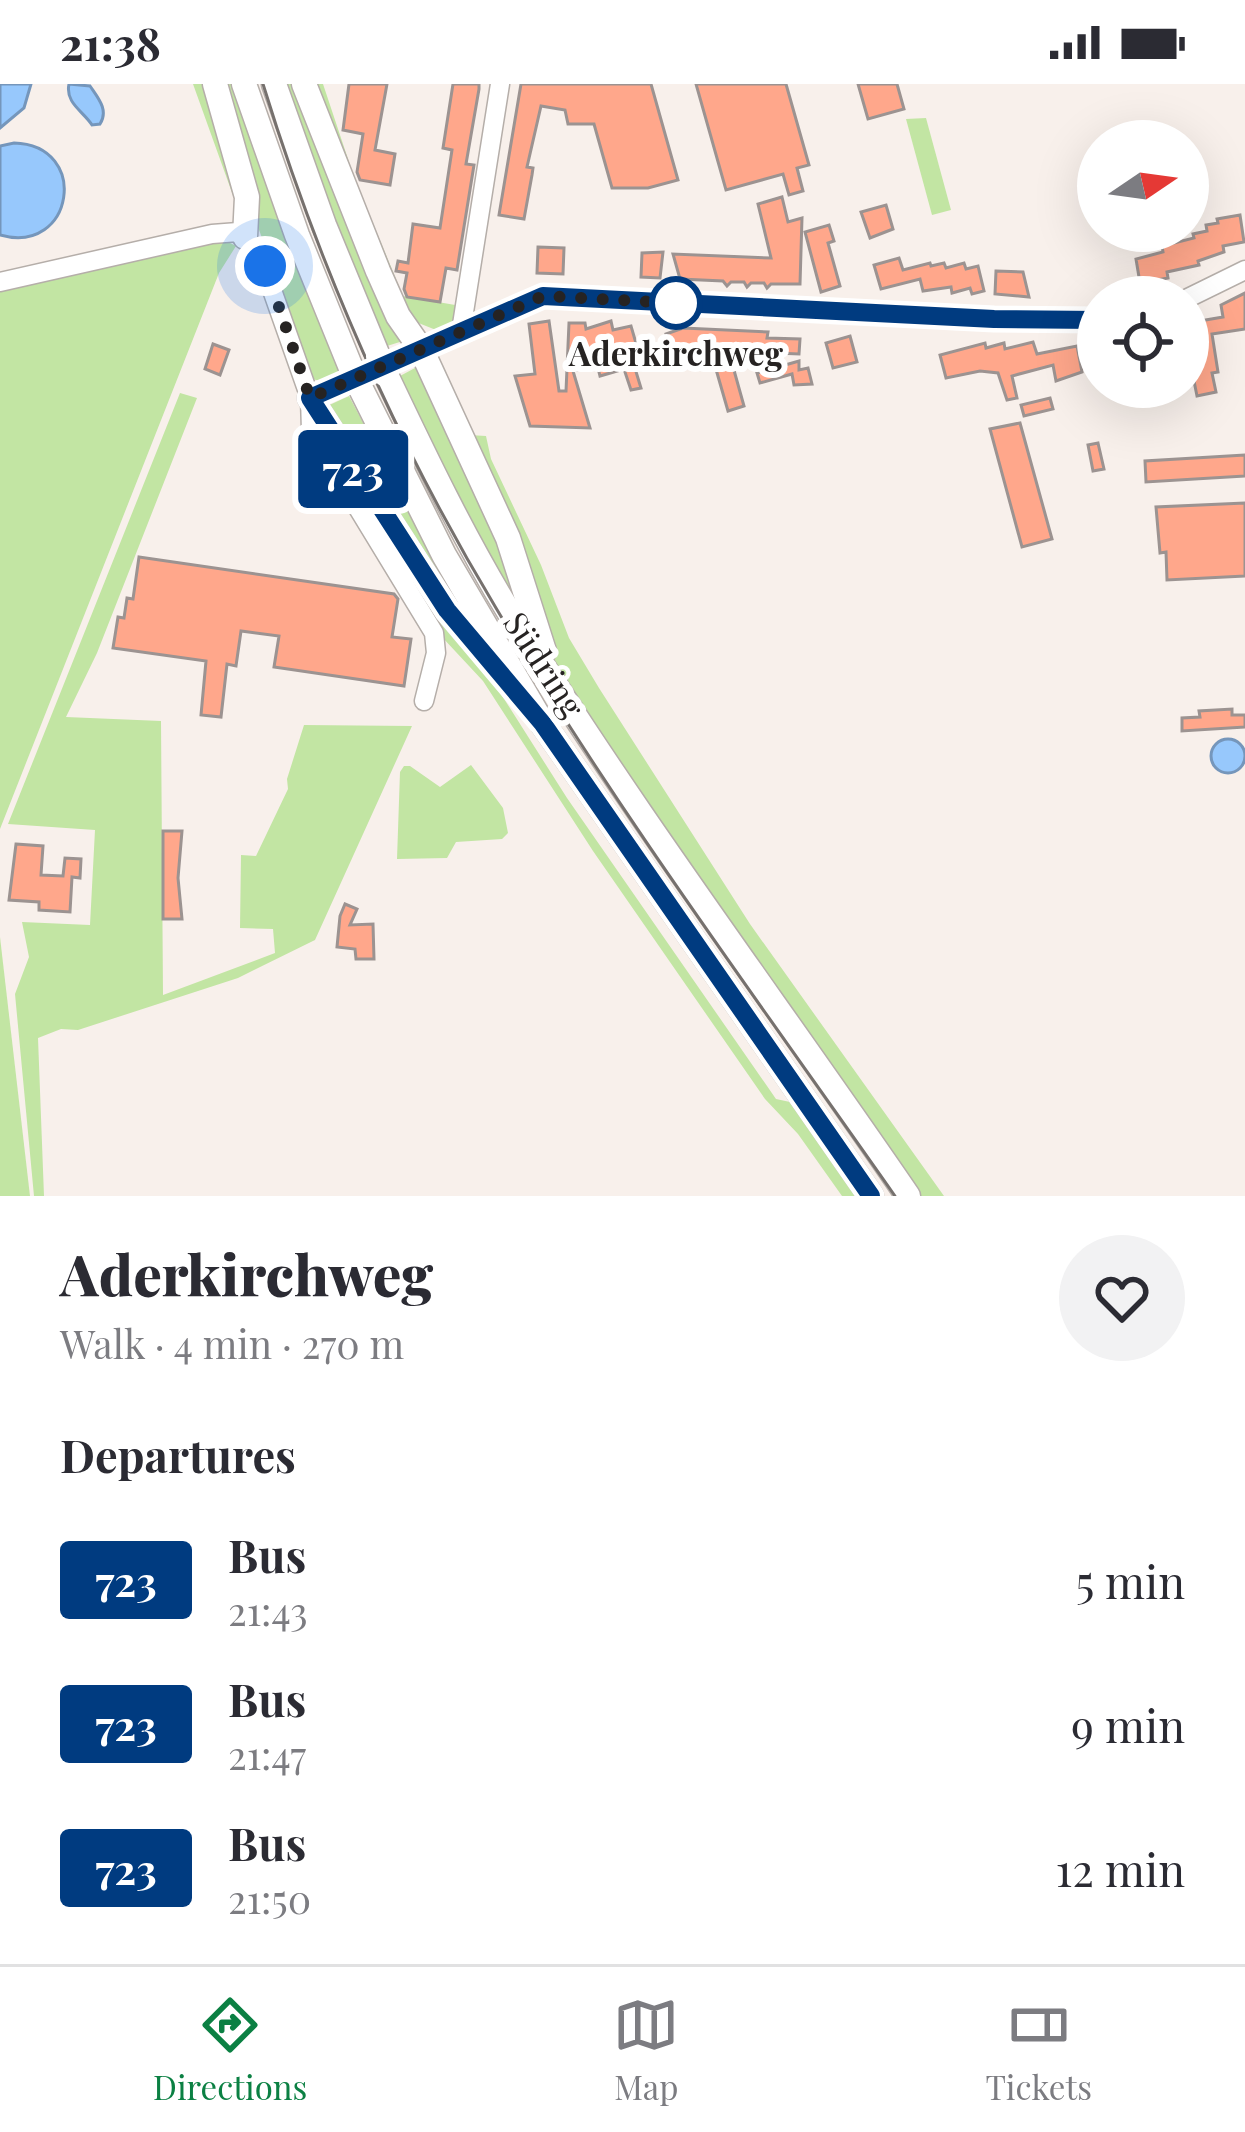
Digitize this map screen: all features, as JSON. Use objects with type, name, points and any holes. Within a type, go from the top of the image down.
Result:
[{"type":"main road","points":[[215,84],[247,197],[245,237]]},
{"type":"main road","name":"Südring","points":[[244,84],[297,235],[356,377],[444,555],[543,724],[871,1196]]},
{"type":"main road","name":"Südring","points":[[274,84],[324,225],[382,365],[469,542],[554,682],[686,879],[908,1196]]},
{"type":"main road","points":[[304,84],[398,316],[421,349],[508,538],[554,682]]},
{"type":"main road","points":[[310,398],[447,610],[543,724]]},
{"type":"street","points":[[461,331],[500,84]]},
{"type":"street","points":[[0,282],[212,234],[232,232],[245,237],[265,266],[310,398],[311,431],[428,621],[436,652],[424,701]]},
{"type":"street","points":[[1209,288],[1245,270]]},
{"type":"street","points":[[310,398],[543,296],[1077,320]]},
{"type":"green space","points":[[193,84],[237,84],[347,371],[325,383],[313,379],[258,227],[235,201]]},
{"type":"green space","points":[[282,84],[323,84],[355,180],[403,296],[461,306],[460,319],[449,329],[436,330],[411,320],[403,341],[387,346],[353,279]]},
{"type":"green space","points":[[926,118],[951,210],[932,215],[906,119]]},
{"type":"green space","points":[[220,238],[236,246],[219,273],[0,829],[0,288]]},
{"type":"green space","points":[[430,360],[469,435],[486,436],[491,459],[569,638],[599,688],[750,924],[944,1196],[916,1196],[558,679],[439,469],[400,376]]},
{"type":"green space","points":[[180,393],[197,398],[97,653],[66,717],[161,721],[163,995],[275,953],[273,929],[240,928],[241,855],[256,856],[288,789],[304,725],[412,726],[315,940],[238,978],[78,1030],[61,1029],[38,1038],[44,1196],[34,1196],[15,994],[29,957],[22,922],[90,925],[95,830],[8,824]]},
{"type":"green space","points":[[349,396],[474,633],[325,407]]},
{"type":"green space","points":[[333,463],[473,650],[567,798],[776,1099],[790,1102],[856,1196],[842,1196],[798,1134],[765,1099],[593,851],[483,681],[442,637]]},
{"type":"green space","points":[[471,765],[503,808],[508,833],[502,839],[456,842],[447,858],[397,859],[404,766],[440,787]]},
{"type":"green space","points":[[0,937],[30,1196],[0,1196]]},
{"type":"water","points":[[0,84],[31,84],[24,108],[0,128]]},
{"type":"water","points":[[69,84],[90,86],[103,109],[100,124],[92,125],[76,106]]},
{"type":"water","points":[[14,143],[39,148],[55,161],[63,179],[64,198],[57,216],[44,230],[25,237],[0,235],[0,146]]},
{"type":"water","points":[[1228,739],[1240,744],[1245,756],[1240,768],[1228,773],[1216,768],[1211,756],[1216,744]]},
{"type":"building","points":[[349,84],[387,84],[375,150],[395,154],[390,185],[360,180],[363,134],[343,130]]},
{"type":"building","points":[[453,84],[479,84],[479,89],[466,164],[474,165],[457,270],[446,268],[440,302],[407,297],[407,273],[396,271],[398,261],[408,263],[413,224],[440,228],[452,150],[443,148]]},
{"type":"building","points":[[521,84],[651,84],[678,180],[648,188],[612,188],[594,124],[568,124],[565,110],[541,106],[527,167],[533,168],[524,219],[499,215]]},
{"type":"building","points":[[696,84],[786,84],[809,165],[797,168],[803,191],[789,195],[783,174],[726,190]]},
{"type":"building","points":[[858,84],[897,84],[904,109],[868,119]]},
{"type":"building","points":[[782,197],[788,222],[802,218],[800,284],[767,288],[764,283],[747,287],[744,282],[727,286],[723,281],[680,279],[673,254],[771,258],[758,204]]},
{"type":"building","points":[[886,205],[893,229],[870,238],[861,212]]},
{"type":"building","points":[[1240,215],[1244,242],[1223,246],[1224,252],[1198,261],[1199,265],[1167,272],[1168,276],[1139,276],[1136,259],[1163,252],[1209,252],[1209,224],[1218,223],[1217,219]]},
{"type":"building","points":[[829,225],[834,241],[828,243],[840,286],[821,292],[805,232]]},
{"type":"building","points":[[538,247],[564,248],[563,274],[537,273]]},
{"type":"building","points":[[663,252],[660,278],[641,277],[642,253]]},
{"type":"building","points":[[899,258],[903,270],[930,263],[944,263],[946,268],[964,263],[966,269],[978,266],[984,291],[972,294],[970,288],[952,293],[951,287],[923,291],[920,279],[881,289],[874,265]]},
{"type":"building","points":[[996,271],[1023,272],[1029,297],[995,294]]},
{"type":"building","points":[[1245,293],[1245,329],[1212,334],[1218,372],[1212,373],[1216,392],[1209,393],[1209,319],[1223,317],[1221,305]]},
{"type":"building","points":[[549,321],[559,391],[566,391],[569,323],[585,323],[586,329],[611,321],[613,330],[631,326],[638,350],[630,352],[641,388],[631,390],[624,369],[600,376],[597,364],[573,371],[590,428],[530,426],[515,376],[535,374],[529,324]]},
{"type":"building","points":[[683,328],[768,332],[767,338],[800,339],[799,354],[730,356],[744,406],[728,411],[709,345],[673,356],[666,334]]},
{"type":"building","points":[[850,336],[857,362],[833,368],[826,343]]},
{"type":"building","points":[[1033,342],[1037,354],[1077,346],[1077,374],[1056,381],[1053,365],[1012,376],[1017,398],[1007,400],[998,373],[980,371],[946,378],[940,355],[985,343],[986,348],[1004,343],[1005,349]]},
{"type":"building","points":[[213,344],[229,350],[220,375],[205,369]]},
{"type":"building","points":[[799,361],[799,370],[808,368],[812,384],[794,385],[792,374],[760,383],[757,373]]},
{"type":"building","points":[[1050,398],[1053,409],[1024,416],[1021,405]]},
{"type":"building","points":[[1020,423],[1052,539],[1022,547],[990,429]]},
{"type":"building","points":[[1098,443],[1104,469],[1093,471],[1088,445]]},
{"type":"building","points":[[1245,455],[1245,476],[1146,482],[1145,461]]},
{"type":"building","points":[[1245,503],[1245,576],[1167,580],[1156,507]]},
{"type":"building","points":[[139,557],[394,594],[398,599],[392,637],[411,639],[404,686],[274,667],[279,636],[241,631],[236,666],[227,664],[221,717],[201,715],[206,661],[113,648],[118,617],[124,618],[127,598],[133,599]]},
{"type":"building","points":[[1232,709],[1232,715],[1245,715],[1245,727],[1182,731],[1182,718],[1200,717],[1199,711]]},
{"type":"building","points":[[163,831],[182,831],[178,878],[182,919],[163,919]]},
{"type":"building","points":[[16,844],[43,846],[41,875],[63,876],[65,858],[81,859],[80,878],[72,877],[70,912],[39,910],[39,902],[9,900]]},
{"type":"building","points":[[345,904],[357,909],[350,925],[373,924],[374,959],[356,959],[355,949],[337,947]]},
{"type":"tram line","points":[[263,84],[335,287],[394,419],[460,546],[542,684],[640,832],[895,1196]]},
{"type":"bus line","name":"723","points":[[871,1196],[543,724],[447,610],[310,398],[543,296],[1077,321]]},
{"type":"place","name":"Aderkirchweg","points":[[676,303]]},
{"type":"route","points":[[265,266],[310,398],[543,296],[676,303]]}]
